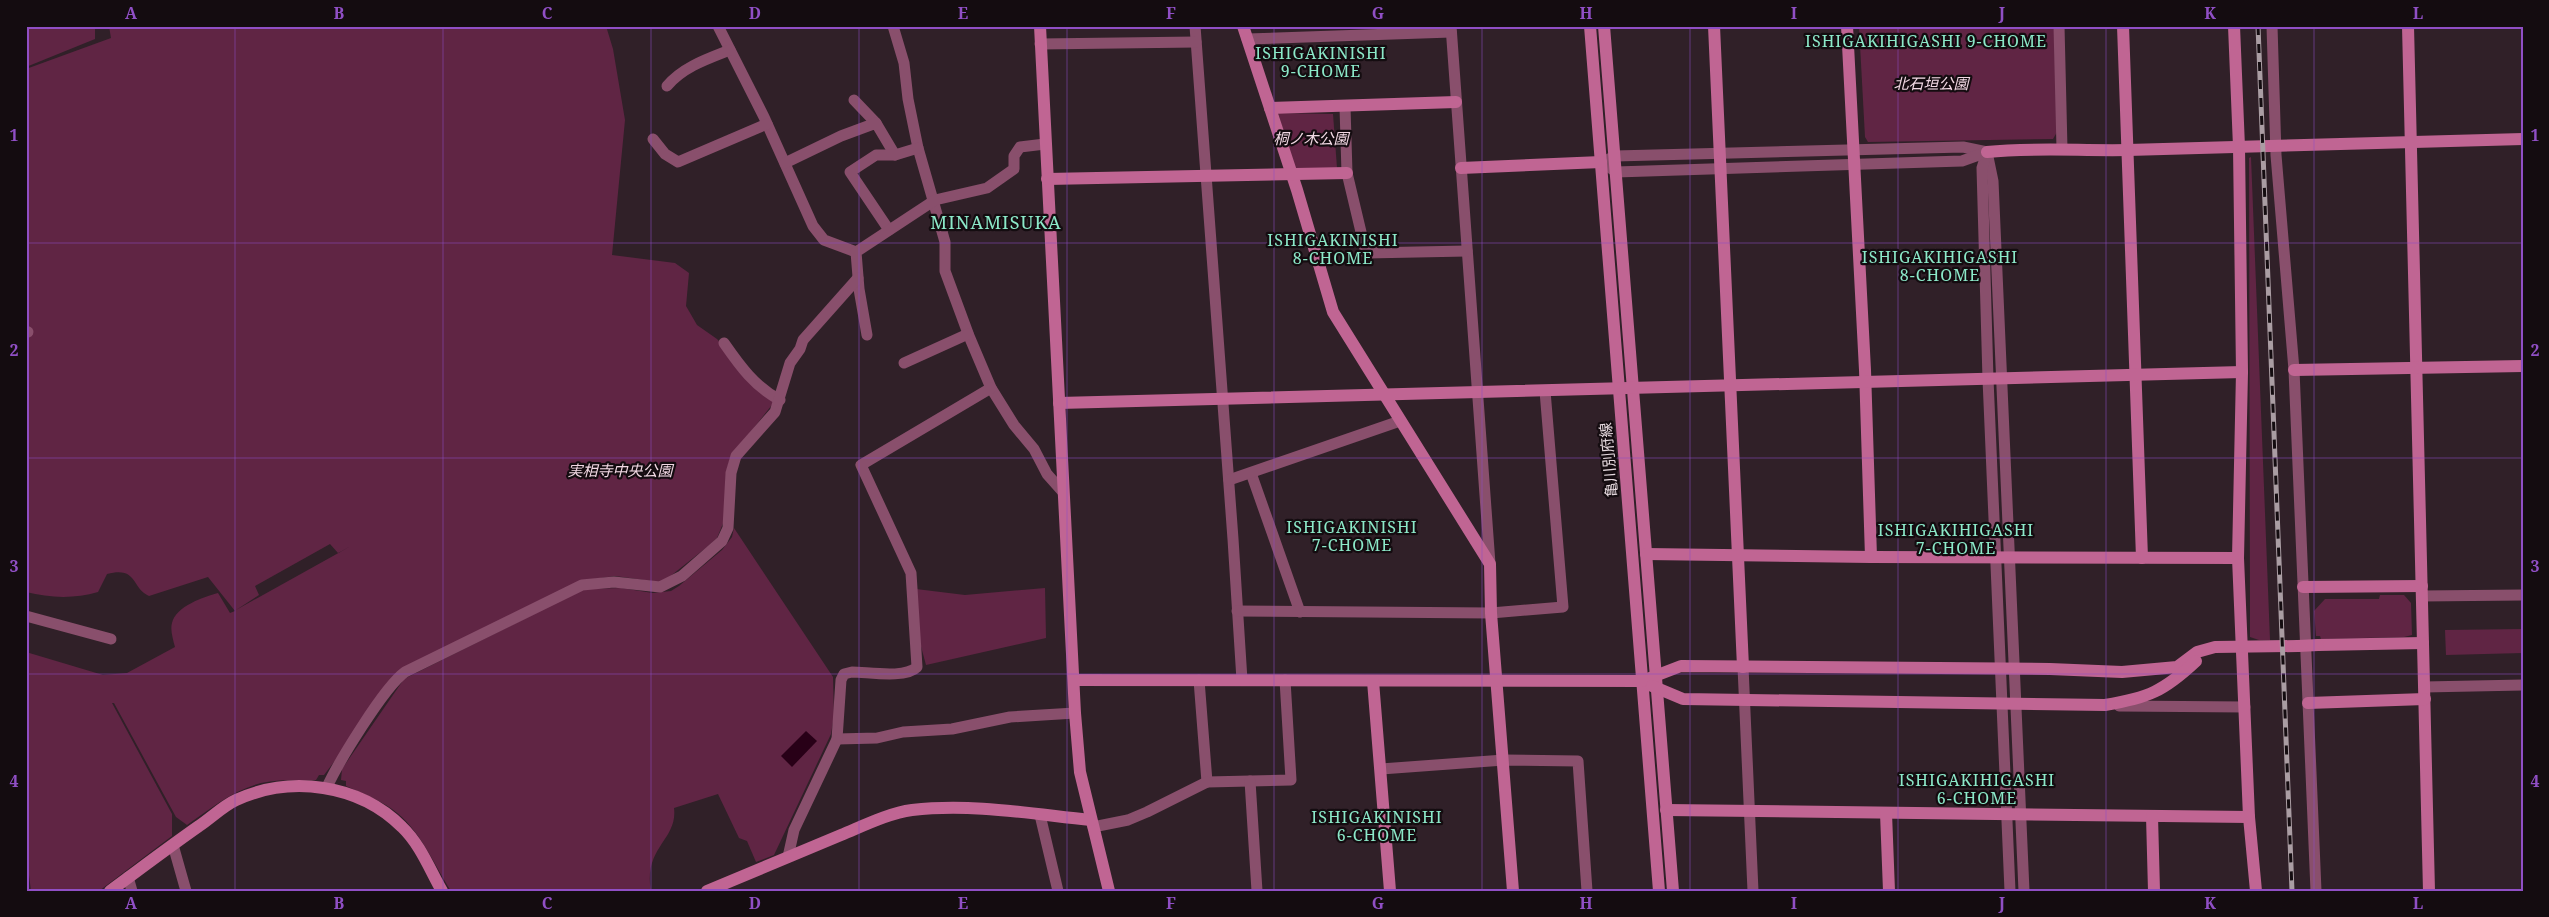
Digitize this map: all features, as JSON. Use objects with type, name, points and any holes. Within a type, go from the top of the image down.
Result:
[{"type":"street","points":[[718,26],[767,124],[813,226],[824,240],[856,252]]},
{"type":"street","points":[[893,26],[904,63],[908,99],[918,148],[946,242],[945,271],[968,334],[991,388],[1014,425],[1034,449],[1047,474],[1063,492]]},
{"type":"street","points":[[1040,26],[1075,713],[1080,772],[1109,891]]},
{"type":"street","points":[[1195,26],[1242,680]]},
{"type":"street","points":[[1243,26],[1292,174],[1333,312],[1490,564]]},
{"type":"street","name":"亀川別府線","points":[[1590,26],[1658,891]]},
{"type":"street","name":"亀川別府線","points":[[1604,26],[1673,891]]},
{"type":"street","points":[[1714,26],[1753,891]]},
{"type":"street","points":[[1847,26],[1865,383],[1871,557]]},
{"type":"street","points":[[2059,26],[2062,149]]},
{"type":"street","points":[[2123,26],[2142,558]]},
{"type":"street","points":[[2234,26],[2240,148],[2242,372],[2238,558],[2249,817],[2256,891]]},
{"type":"street","points":[[2272,26],[2276,146],[2294,370],[2316,891]]},
{"type":"street","points":[[2408,26],[2429,891]]},
{"type":"street","points":[[1247,39],[1451,29],[1513,891]]},
{"type":"street","points":[[1040,44],[1196,42]]},
{"type":"street","points":[[667,86],[677,75],[706,59],[730,50]]},
{"type":"street","points":[[854,100],[876,123],[895,154]]},
{"type":"street","points":[[1270,108],[1456,102]]},
{"type":"street","points":[[1345,107],[1347,173],[1366,253],[1467,251]]},
{"type":"street","points":[[785,164],[840,136],[876,123]]},
{"type":"street","points":[[653,139],[665,154],[678,162],[767,124]]},
{"type":"street","points":[[1461,168],[1601,162],[1615,156],[1963,147],[1987,152],[2062,149],[2240,148],[2523,139]]},
{"type":"street","points":[[856,252],[935,200],[987,188],[1014,169],[1014,156],[1020,148],[1045,144]]},
{"type":"street","points":[[889,230],[850,172],[876,155],[895,154],[918,148]]},
{"type":"street","points":[[1601,162],[1616,172],[1962,161],[1987,152]]},
{"type":"street","points":[[1987,152],[1993,175],[2024,891]]},
{"type":"street","points":[[1987,152],[1982,175],[1988,379],[2010,891]]},
{"type":"street","points":[[1047,179],[1347,173]]},
{"type":"street","points":[[856,252],[867,335]]},
{"type":"street","points":[[327,788],[337,766],[394,683],[410,670],[582,585],[614,582],[653,588],[669,584],[718,546],[728,528],[731,473],[736,456],[775,412],[790,363],[800,349],[803,340],[858,278]]},
{"type":"street","points":[[904,363],[968,334]]},
{"type":"street","points":[[724,343],[742,369],[763,391],[780,400]]},
{"type":"street","points":[[2294,370],[2523,366]]},
{"type":"street","points":[[1059,403],[1384,396],[2242,372]]},
{"type":"street","points":[[788,857],[794,830],[837,739],[840,680],[844,674],[852,672],[902,674],[912,672],[917,667],[912,573],[861,465],[991,388]]},
{"type":"street","points":[[1237,611],[1492,613],[1563,607],[1546,391]]},
{"type":"street","points":[[1229,480],[1400,421]]},
{"type":"street","points":[[1252,473],[1300,612]]},
{"type":"street","points":[[1646,554],[1996,558],[2238,558]]},
{"type":"street","points":[[2303,587],[2523,595]]},
{"type":"street","points":[[26,616],[111,638]]},
{"type":"street","points":[[1656,682],[1681,666],[2014,668],[2122,672],[2164,670],[2176,667],[2197,652],[2208,649],[2242,646],[2423,643]]},
{"type":"street","points":[[2105,705],[2138,700],[2164,689],[2208,649]]},
{"type":"street","points":[[1074,680],[1642,681],[1656,682],[1683,699],[2245,707]]},
{"type":"street","points":[[1199,680],[1207,782]]},
{"type":"street","points":[[707,891],[868,824],[910,810],[953,808],[1024,812],[1092,824],[1140,815],[1207,782],[1291,780],[1285,680]]},
{"type":"street","points":[[1373,681],[1390,891]]},
{"type":"street","points":[[2308,703],[2523,685]]},
{"type":"street","points":[[837,739],[877,738],[903,732],[952,729],[1010,717],[1075,713]]},
{"type":"street","points":[[1381,769],[1504,760],[1578,761],[1587,891]]},
{"type":"street","points":[[1250,781],[1257,891]]},
{"type":"street","points":[[110,891],[234,801],[259,791],[287,786],[327,788],[371,804],[399,824],[410,836],[442,891]]},
{"type":"street","points":[[1666,810],[2249,817]]},
{"type":"street","points":[[1886,813],[1889,891]]},
{"type":"street","points":[[1040,815],[1058,891]]},
{"type":"street","points":[[2152,816],[2154,891]]},
{"type":"street","points":[[173,845],[186,891]]},
{"type":"street","points":[[128,877],[132,891]]},
{"type":"green space","points":[[26,26],[95,26],[95,39],[26,67]]},
{"type":"green space","name":"実相寺中央公園","points":[[109,26],[606,26],[613,49],[625,120],[612,255],[675,263],[689,273],[686,306],[697,325],[717,339],[775,401],[730,458],[726,473],[724,521],[717,538],[707,547],[668,578],[659,582],[615,576],[580,581],[407,666],[324,775],[319,775],[316,780],[275,781],[251,786],[222,801],[187,825],[176,817],[114,703],[112,703],[172,814],[172,836],[99,891],[31,891],[26,851],[26,652],[103,675],[127,673],[175,647],[172,623],[179,612],[191,603],[218,593],[230,613],[235,611],[208,577],[149,596],[139,588],[129,575],[117,572],[107,574],[98,592],[80,596],[44,596],[26,592],[26,69],[111,38]],"holes":[[[330,544],[338,553],[351,546],[236,610],[259,595],[255,586]]]},
{"type":"green space","name":"北石垣公園","points":[[1859,26],[2054,26],[2057,132],[2053,139],[1868,142],[1865,137]]},
{"type":"green space","name":"桐ノ木公園","points":[[1278,113],[1333,114],[1337,168],[1295,168]]},
{"type":"green space","points":[[2251,157],[2270,640],[2259,640],[2250,637],[2249,158]]},
{"type":"green space","points":[[734,528],[833,677],[834,716],[831,734],[774,855],[756,862],[747,841],[739,838],[718,794],[674,808],[674,819],[671,828],[652,864],[650,876],[651,891],[451,891],[418,836],[402,817],[381,802],[346,786],[346,781],[341,780],[342,769],[404,679],[584,589],[621,588],[653,593],[671,591],[722,550],[732,537]]},
{"type":"green space","points":[[1045,588],[1046,638],[926,665],[919,639],[916,589],[965,595]]},
{"type":"green space","points":[[2380,595],[2404,595],[2411,603],[2412,635],[2404,637],[2321,639],[2320,636],[2316,636],[2314,611],[2325,599],[2379,599]]},
{"type":"green space","points":[[2523,629],[2523,653],[2446,655],[2445,630]]},
{"type":"shaded area","points":[[806,731],[817,741],[792,767],[781,756]]},
{"type":"railway","points":[[2258,26],[2292,891]]},
{"type":"district","name":"ISHIGAKIHIGASHI 9-CHOME","points":[[1926,41]]},
{"type":"district","name":"ISHIGAKINISHI 9-CHOME","points":[[1321,62]]},
{"type":"district","name":"MINAMISUKA","points":[[996,222]]},
{"type":"district","name":"ISHIGAKINISHI 8-CHOME","points":[[1333,249]]},
{"type":"district","name":"ISHIGAKIHIGASHI 8-CHOME","points":[[1940,266]]},
{"type":"district","name":"ISHIGAKINISHI 7-CHOME","points":[[1352,536]]},
{"type":"district","name":"ISHIGAKIHIGASHI 7-CHOME","points":[[1956,539]]},
{"type":"district","name":"ISHIGAKIHIGASHI 6-CHOME","points":[[1977,789]]},
{"type":"district","name":"ISHIGAKINISHI 6-CHOME","points":[[1377,826]]}]
